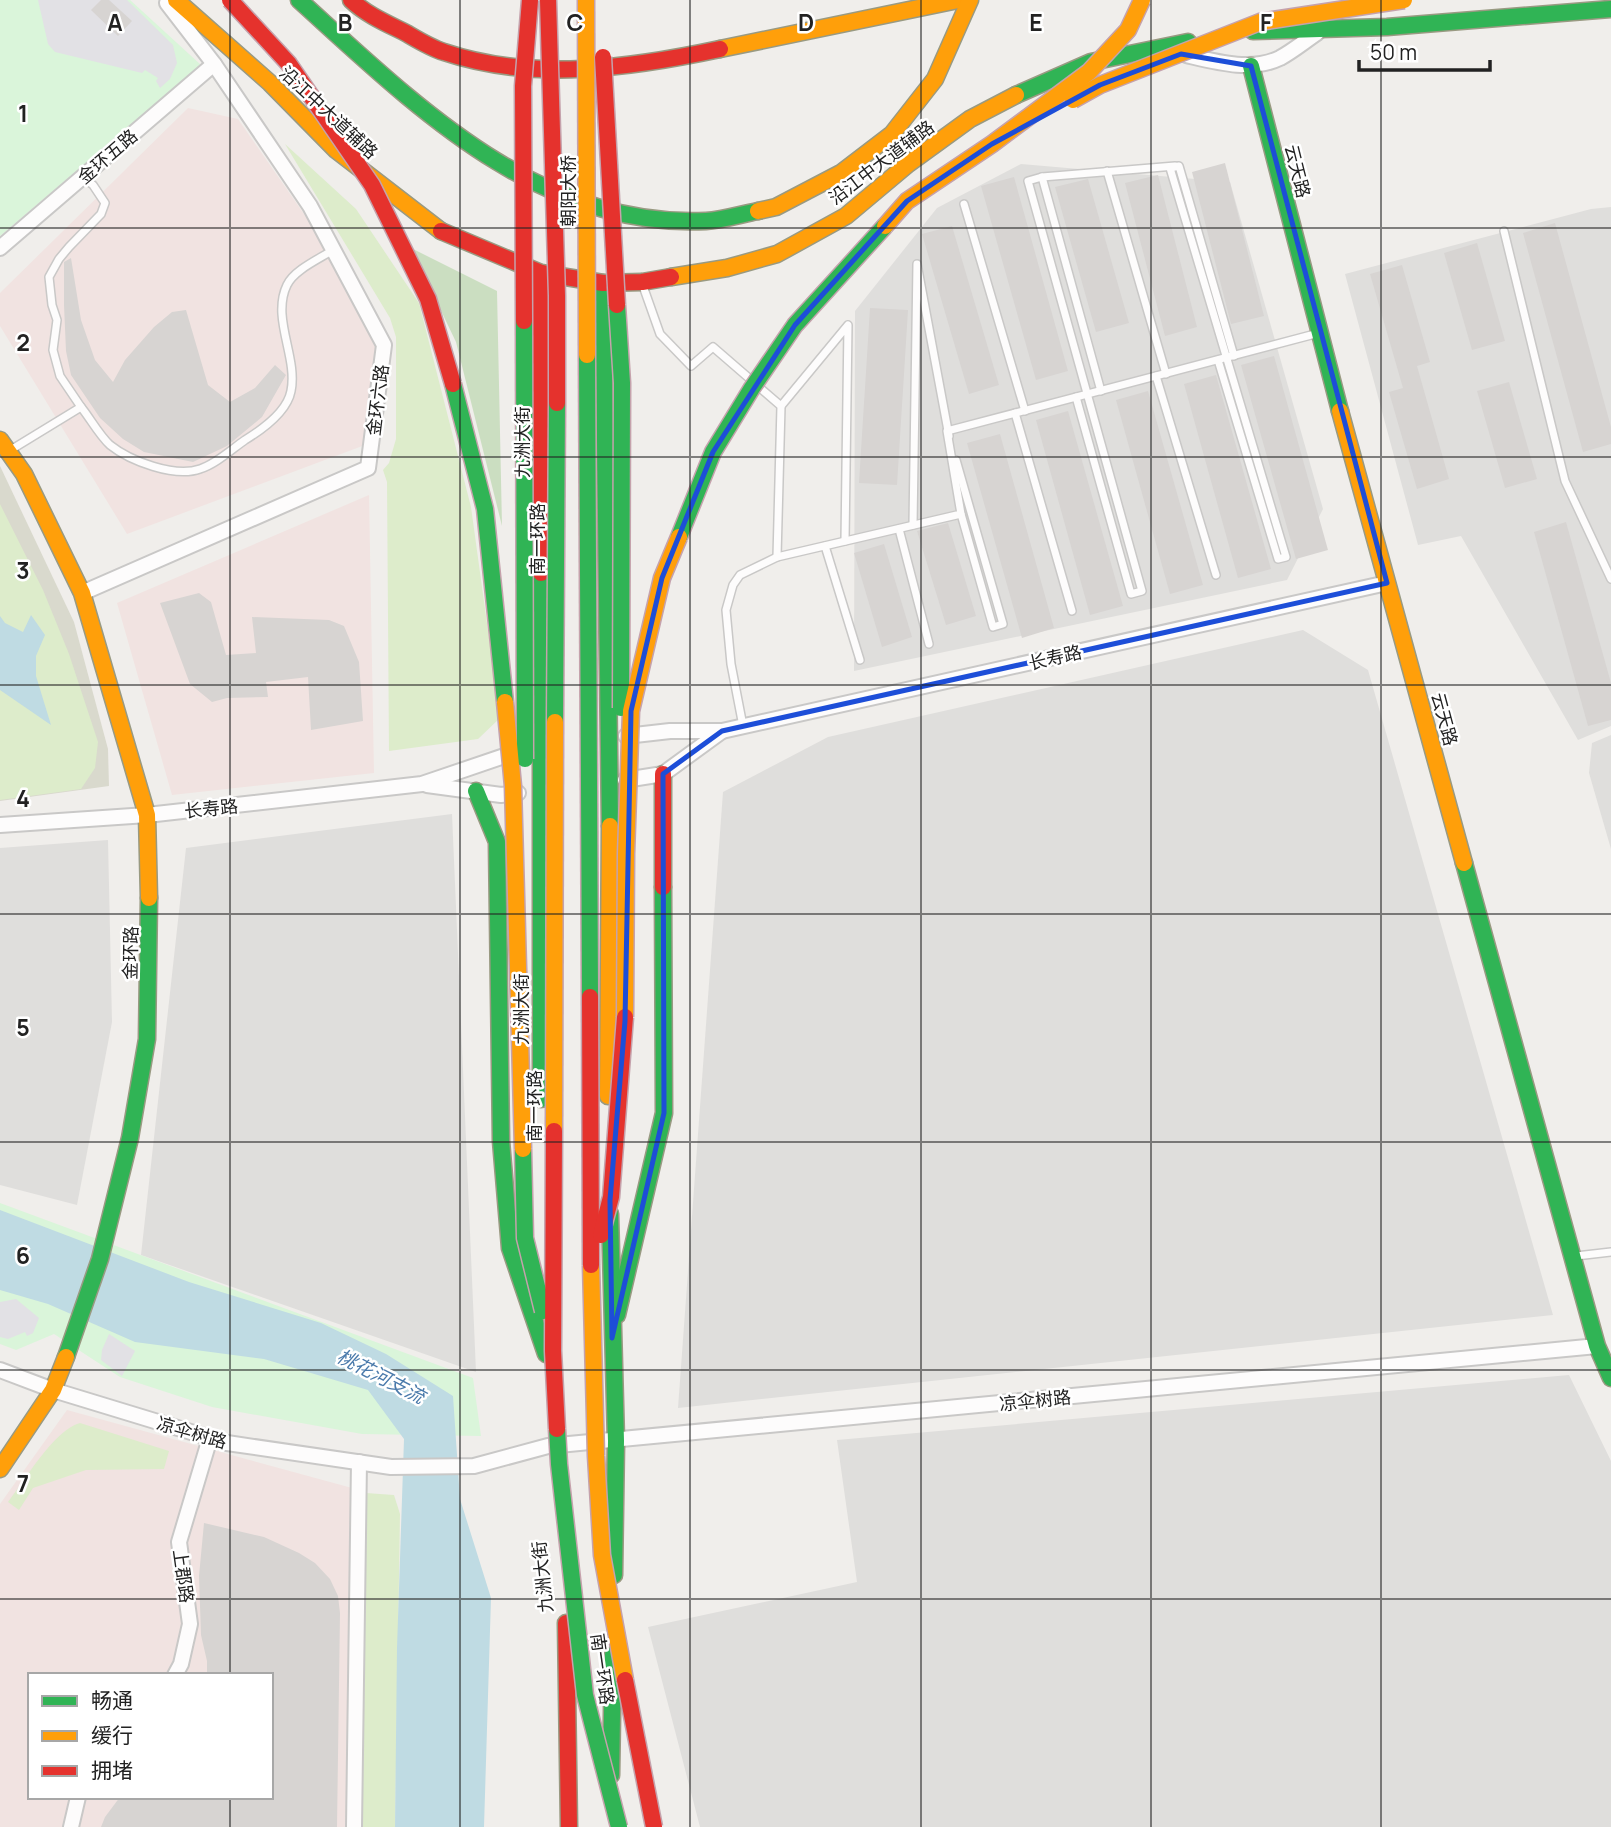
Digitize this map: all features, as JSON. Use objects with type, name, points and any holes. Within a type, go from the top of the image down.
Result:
[{"type":"main road","name":"沿江中大道辅路","points":[[176,0],[270,83],[336,150],[435,228],[541,273],[603,284],[642,282],[727,268],[777,254],[846,216],[908,164],[982,113],[1027,89],[1091,62],[1243,32],[1320,31],[1611,9]]},
{"type":"main road","points":[[230,0],[289,64],[372,186],[428,299],[460,407],[485,509],[513,786],[525,1238],[549,1353]]},
{"type":"main road","points":[[299,0],[390,82],[457,137],[500,165],[586,205],[644,219],[708,221],[776,207],[841,173],[892,134],[934,79],[970,0]]},
{"type":"main road","points":[[351,0],[365,13],[443,52],[504,67],[607,69],[655,62],[958,0]]},
{"type":"main road","points":[[530,0],[523,86],[526,1097],[542,1229]]},
{"type":"main road","name":"朝阳大桥","points":[[548,0],[557,296],[556,379]]},
{"type":"main road","name":"朝阳大桥","points":[[586,0],[588,381]]},
{"type":"main road","points":[[599,0],[622,383],[618,1017],[608,1108]]},
{"type":"main road","points":[[591,1274],[611,1196],[625,1021],[626,854],[631,712],[662,578],[713,452],[795,325],[907,201],[992,144],[1089,72],[1128,30],[1142,0]]},
{"type":"main road","points":[[992,144],[1100,85],[1261,22],[1405,0]]},
{"type":"main road","name":"云天路","points":[[1251,66],[1319,333],[1387,583],[1597,1346],[1611,1378]]},
{"type":"main road","name":"九洲大街","points":[[541,273],[542,637],[539,792],[542,1229],[549,1353],[548,1446],[567,1633],[569,1827]]},
{"type":"main road","points":[[603,284],[606,662],[610,782],[608,1108],[616,1441],[610,1827]]},
{"type":"main road","name":"南一环路","points":[[556,379],[549,1353],[585,1695],[619,1827]]},
{"type":"main road","name":"南一环路","points":[[588,381],[591,1274],[596,1456],[602,1555],[654,1827]]},
{"type":"main road","name":"金环路","points":[[0,1469],[53,1390],[100,1259],[130,1139],[147,1039],[150,930],[147,815],[82,593],[24,474],[4,446]]},
{"type":"main road","points":[[612,1338],[664,1113],[663,774]]},
{"type":"main road","points":[[476,791],[497,842],[501,1141],[510,1248],[549,1353]]},
{"type":"street","name":"金环六路","points":[[82,593],[368,468],[384,345],[310,206],[214,64],[165,0]]},
{"type":"street","points":[[1158,48],[1214,62],[1251,66],[1279,58],[1320,31]]},
{"type":"street","name":"金环五路","points":[[0,248],[214,64]]},
{"type":"street","name":"长寿路","points":[[0,825],[147,815],[422,784],[518,752],[670,731],[722,731],[1387,583]]},
{"type":"street","name":"长寿路","points":[[422,784],[501,795],[663,774],[722,731]]},
{"type":"street","name":"凉伞树路","points":[[0,1370],[53,1390],[227,1443],[391,1467],[474,1466],[548,1446],[1597,1346]]},
{"type":"street","name":"上郡路","points":[[176,1673],[181,1664],[190,1624],[178,1542],[210,1438]]},
{"type":"street","points":[[354,1827],[359,1462]]},
{"type":"street","points":[[71,1827],[78,1799]]},
{"type":"lane","points":[[1179,166],[1234,356]]},
{"type":"lane","points":[[1076,397],[1132,594],[1142,591],[1028,181],[1042,177],[1179,166]]},
{"type":"lane","points":[[1179,166],[1170,168],[1222,359],[1279,559],[1286,557],[1222,359]]},
{"type":"lane","points":[[1107,171],[1166,374]]},
{"type":"lane","points":[[82,177],[93,185],[105,203],[102,214],[58,259],[49,276],[52,305],[57,320],[53,349],[60,376],[110,444],[132,457],[171,471],[200,469],[251,437],[279,414],[288,402],[292,389],[283,309],[287,284],[300,271],[333,249]]},
{"type":"lane","points":[[1042,177],[1101,391]]},
{"type":"lane","points":[[964,204],[1025,411]]},
{"type":"lane","points":[[1504,231],[1565,481],[1611,579]]},
{"type":"lane","points":[[913,526],[918,264],[961,514],[993,627],[1003,624],[947,431]]},
{"type":"lane","points":[[642,282],[660,334],[691,366],[713,347],[781,406]]},
{"type":"lane","points":[[777,557],[781,406],[848,325],[845,541]]},
{"type":"lane","points":[[947,431],[1319,333]]},
{"type":"lane","points":[[1156,376],[1216,575]]},
{"type":"lane","points":[[4,446],[81,407]]},
{"type":"lane","points":[[1015,413],[1072,611]]},
{"type":"lane","points":[[743,726],[731,664],[726,610],[733,585],[740,575],[777,557],[961,514]]},
{"type":"lane","points":[[899,529],[929,644]]},
{"type":"lane","points":[[825,546],[860,660]]},
{"type":"lane","points":[[1572,1257],[1611,1252]]},
{"type":"highlighted area","points":[[1181,54],[1251,66],[1387,583],[722,731],[663,774],[664,1113],[612,1338],[610,1200],[625,1021],[631,711],[662,578],[713,452],[795,325],[907,201],[992,144],[1100,85]]},
{"type":"shaded area","points":[[38,0],[127,0],[173,45],[177,63],[170,79],[160,88],[156,81],[158,78],[145,70],[142,73],[55,52],[48,44]]},
{"type":"shaded area","points":[[188,108],[238,119],[384,329],[365,445],[127,534],[0,326],[0,293]]},
{"type":"shaded area","points":[[1021,164],[1230,182],[1323,509],[1287,580],[854,671],[855,311],[937,208]]},
{"type":"shaded area","points":[[1611,207],[1611,726],[1578,740],[1461,536],[1418,545],[1345,274],[1591,209]]},
{"type":"shaded area","points":[[0,466],[74,622],[108,749],[109,786],[0,801]]},
{"type":"shaded area","points":[[369,495],[374,773],[172,795],[117,603]]},
{"type":"shaded area","points":[[1303,630],[1368,670],[1553,1315],[678,1408],[723,792],[828,737]]},
{"type":"shaded area","points":[[1611,735],[1611,849],[1589,773],[1592,743]]},
{"type":"shaded area","points":[[452,814],[476,1372],[141,1255],[186,848]]},
{"type":"shaded area","points":[[108,840],[112,1022],[77,1205],[0,1185],[0,848]]},
{"type":"shaded area","points":[[16,1299],[39,1318],[33,1333],[27,1336],[25,1332],[8,1339],[0,1337],[0,1302]]},
{"type":"shaded area","points":[[109,1334],[135,1351],[122,1376],[101,1360]]},
{"type":"shaded area","points":[[1569,1375],[1611,1461],[1611,1827],[700,1827],[648,1627],[857,1582],[837,1440]]},
{"type":"shaded area","points":[[67,1410],[352,1488],[349,1827],[0,1827],[0,1504]]},
{"type":"green space","points":[[0,0],[130,0],[201,65],[0,236]]},
{"type":"green space","points":[[285,144],[356,209],[419,303],[471,507],[500,718],[478,739],[389,751],[387,482],[383,470],[389,463],[396,439],[396,337],[390,318]]},
{"type":"green space","points":[[411,248],[497,291],[502,526],[456,342]]},
{"type":"green space","points":[[0,504],[43,590],[69,654],[98,742],[95,768],[81,789],[0,800]]},
{"type":"green space","points":[[0,1203],[473,1378],[481,1436],[362,1434],[212,1407],[120,1377],[54,1334],[16,1350],[0,1344]]},
{"type":"green space","points":[[80,1423],[169,1451],[164,1469],[86,1470],[33,1488],[19,1510],[8,1502],[50,1445],[60,1435]]},
{"type":"green space","points":[[366,1493],[394,1495],[400,1514],[395,1827],[362,1827]]},
{"type":"water","points":[[31,615],[45,635],[36,656],[36,676],[51,725],[0,690],[0,616],[5,623],[23,632]]},
{"type":"water","name":"桃花河支流","points":[[0,1210],[189,1282],[321,1323],[386,1354],[453,1396],[460,1499],[491,1598],[484,1827],[395,1827],[397,1648],[404,1439],[368,1390],[264,1359],[135,1342],[48,1304],[0,1290]]},
{"type":"building","points":[[101,0],[109,0],[132,21],[118,36],[91,10]]},
{"type":"building","points":[[1225,163],[1264,316],[1231,324],[1192,172]]},
{"type":"building","points":[[1158,175],[1197,327],[1165,336],[1125,183]]},
{"type":"building","points":[[1014,177],[1068,371],[1036,380],[981,186]]},
{"type":"building","points":[[1088,179],[1129,323],[1096,332],[1055,187]]},
{"type":"building","points":[[1555,223],[1611,427],[1611,444],[1583,452],[1523,233]]},
{"type":"building","points":[[952,226],[999,385],[969,394],[922,234]]},
{"type":"building","points":[[1477,243],[1505,341],[1472,350],[1444,253]]},
{"type":"building","points":[[71,258],[81,320],[95,360],[113,382],[125,360],[154,327],[172,312],[186,310],[208,385],[230,402],[255,388],[275,365],[286,375],[262,417],[227,446],[193,462],[144,452],[123,439],[100,418],[71,375],[66,351],[64,262]]},
{"type":"building","points":[[1402,265],[1430,362],[1417,366],[1449,479],[1417,489],[1389,392],[1403,388],[1370,274]]},
{"type":"building","points":[[870,308],[908,310],[897,485],[859,483]]},
{"type":"building","points":[[1274,356],[1328,550],[1296,559],[1241,365]]},
{"type":"building","points":[[1216,375],[1271,569],[1238,578],[1184,384]]},
{"type":"building","points":[[1509,382],[1537,479],[1505,488],[1477,391]]},
{"type":"building","points":[[1148,391],[1203,585],[1170,594],[1116,400]]},
{"type":"building","points":[[1068,411],[1123,606],[1090,615],[1036,420]]},
{"type":"building","points":[[1000,434],[1054,628],[1022,638],[967,443]]},
{"type":"building","points":[[1566,522],[1611,683],[1611,720],[1588,726],[1534,532]]},
{"type":"building","points":[[948,523],[976,616],[946,625],[917,531]]},
{"type":"building","points":[[884,544],[912,637],[882,647],[854,553]]},
{"type":"building","points":[[199,593],[211,602],[226,655],[256,653],[252,617],[329,620],[344,626],[359,662],[363,721],[311,730],[308,677],[266,682],[268,697],[227,698],[212,702],[190,684],[160,603]]},
{"type":"building","points":[[204,1523],[264,1537],[315,1563],[330,1579],[338,1596],[340,1613],[337,1827],[101,1827],[118,1799],[273,1799],[273,1673],[207,1673],[201,1635],[199,1576]]},
{"type":"traffic: fast","points":[[299,0],[387,80],[434,118],[483,153],[534,182],[588,204],[645,218],[706,221],[758,211]]},
{"type":"traffic: fast","points":[[1253,31],[1387,27],[1611,9]]},
{"type":"traffic: fast","points":[[1016,95],[1091,62],[1188,42]]},
{"type":"traffic: fast","points":[[1251,66],[1340,411]]},
{"type":"traffic: fast","points":[[679,537],[713,452],[752,388],[795,325],[885,226]]},
{"type":"traffic: fast","points":[[603,283],[610,826]]},
{"type":"traffic: fast","points":[[617,305],[622,383],[621,708]]},
{"type":"traffic: fast","points":[[524,321],[525,759]]},
{"type":"traffic: fast","points":[[587,355],[590,997]]},
{"type":"traffic: fast","points":[[453,384],[485,509],[505,702]]},
{"type":"traffic: fast","points":[[555,722],[557,403]]},
{"type":"traffic: fast","points":[[541,573],[541,1099]]},
{"type":"traffic: fast","points":[[476,791],[497,842],[501,1141],[510,1248],[546,1354]]},
{"type":"traffic: fast","points":[[1464,863],[1597,1346],[1611,1378]]},
{"type":"traffic: fast","points":[[617,1315],[664,1113],[663,887]]},
{"type":"traffic: fast","points":[[66,1357],[100,1259],[130,1138],[147,1039],[149,898]]},
{"type":"traffic: fast","points":[[523,1149],[525,1238],[543,1311]]},
{"type":"traffic: fast","points":[[610,1214],[616,1441],[614,1575]]},
{"type":"traffic: fast","points":[[557,1429],[585,1695],[619,1827]]},
{"type":"traffic: fast","points":[[611,1775],[613,1655]]},
{"type":"traffic: slow","points":[[176,0],[270,83],[336,150],[441,231]]},
{"type":"traffic: slow","points":[[586,0],[587,355]]},
{"type":"traffic: slow","points":[[720,49],[958,0]]},
{"type":"traffic: slow","points":[[758,211],[776,207],[841,173],[892,134],[935,79],[970,0]]},
{"type":"traffic: slow","points":[[885,226],[907,201],[992,144],[1089,72],[1128,30],[1142,0]]},
{"type":"traffic: slow","points":[[1073,100],[1100,85],[1260,22],[1404,0]]},
{"type":"traffic: slow","points":[[671,277],[727,268],[777,254],[846,216],[908,164],[970,119],[1016,95]]},
{"type":"traffic: slow","points":[[1340,411],[1464,863]]},
{"type":"traffic: slow","points":[[0,440],[24,474],[82,593],[147,815],[149,898]]},
{"type":"traffic: slow","points":[[625,1017],[626,854],[631,711],[662,578],[679,537]]},
{"type":"traffic: slow","points":[[505,702],[513,786],[523,1149]]},
{"type":"traffic: slow","points":[[554,1131],[555,722]]},
{"type":"traffic: slow","points":[[608,1096],[610,826]]},
{"type":"traffic: slow","points":[[591,1265],[596,1456],[602,1555],[625,1680]]},
{"type":"traffic: slow","points":[[0,1469],[53,1390],[66,1357]]},
{"type":"traffic: jam","points":[[230,0],[289,64],[372,185],[428,299],[453,384]]},
{"type":"traffic: jam","points":[[351,0],[377,18],[434,48],[478,61],[512,67],[582,69],[617,66],[720,49]]},
{"type":"traffic: jam","points":[[524,321],[523,86],[530,0]]},
{"type":"traffic: jam","points":[[548,0],[557,296],[557,403]]},
{"type":"traffic: jam","points":[[603,57],[617,305]]},
{"type":"traffic: jam","points":[[441,231],[541,273],[603,283],[642,282],[671,277]]},
{"type":"traffic: jam","points":[[541,273],[541,573]]},
{"type":"traffic: jam","points":[[663,774],[663,887]]},
{"type":"traffic: jam","points":[[590,997],[591,1265]]},
{"type":"traffic: jam","points":[[601,1235],[611,1197],[625,1017]]},
{"type":"traffic: jam","points":[[554,1131],[553,1351],[557,1429]]},
{"type":"traffic: jam","points":[[566,1623],[569,1827]]},
{"type":"traffic: jam","points":[[625,1680],[654,1827]]}]
